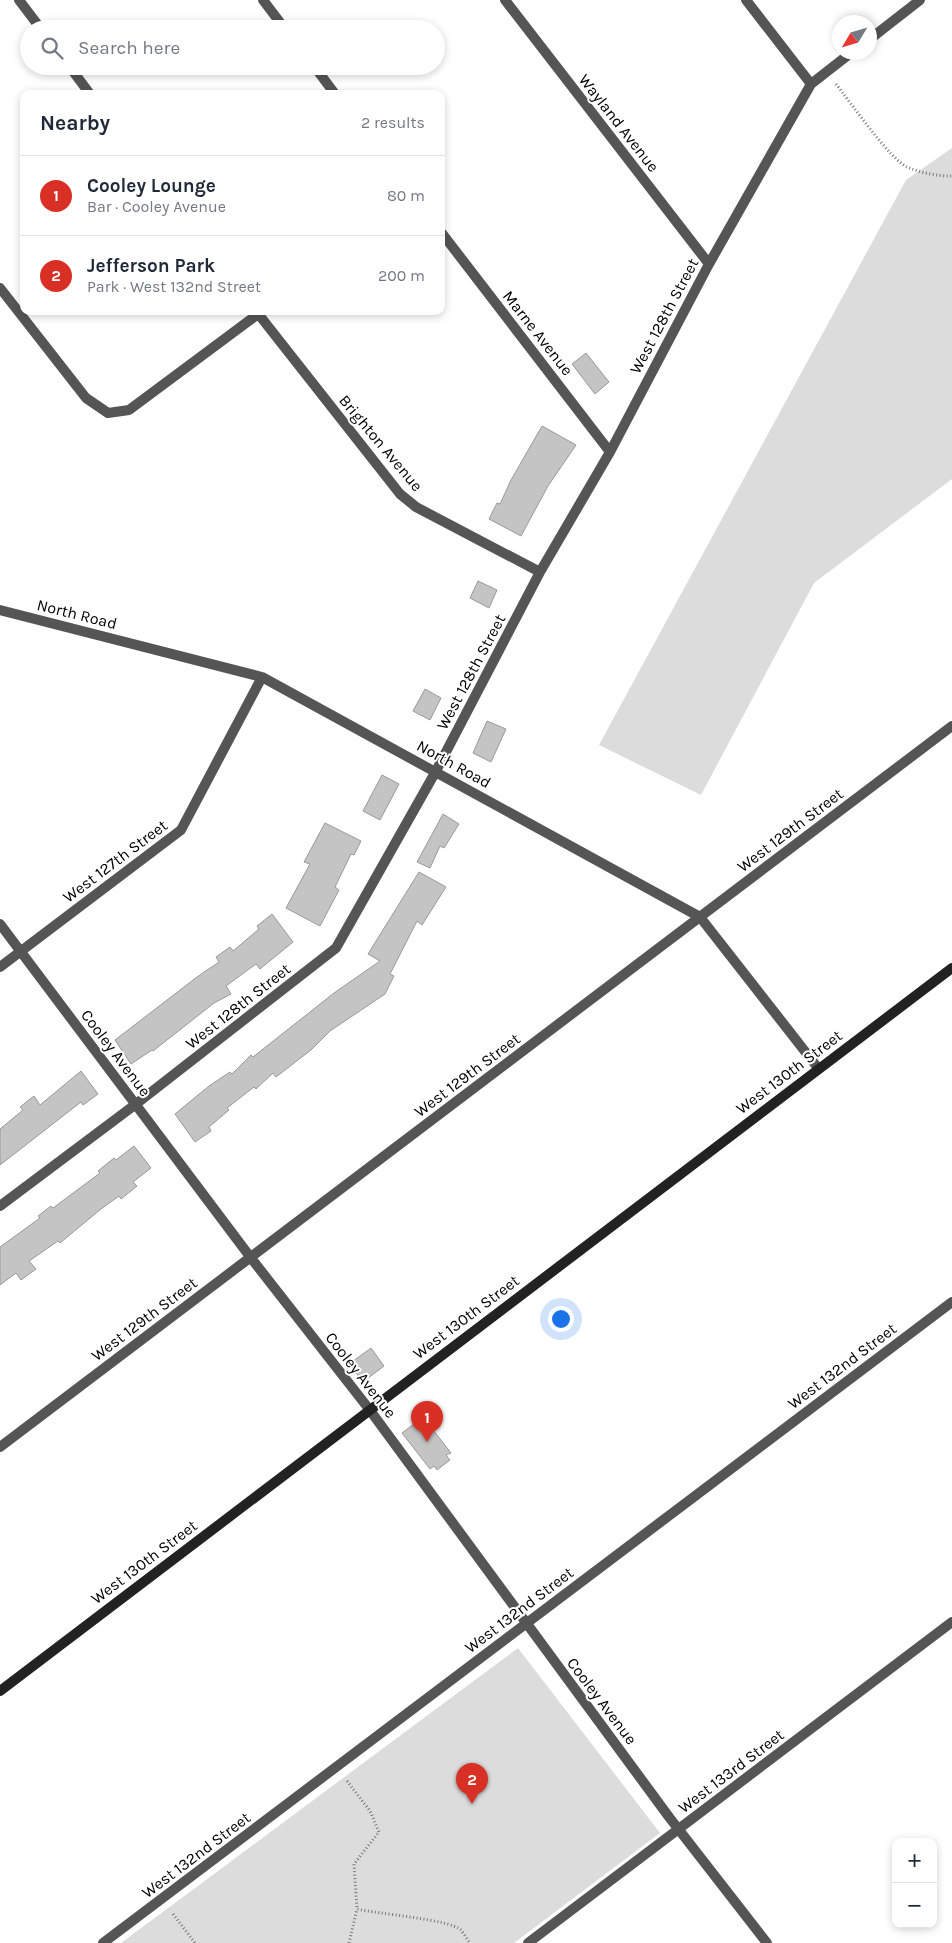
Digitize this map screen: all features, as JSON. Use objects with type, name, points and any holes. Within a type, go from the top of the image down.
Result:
[{"type":"main road","name":"West 130th Street","points":[[0,1691],[952,968]]},
{"type":"street","points":[[19,0],[34,20]]},
{"type":"street","points":[[263,0],[278,20]]},
{"type":"street","name":"Wayland Avenue","points":[[505,0],[709,264]]},
{"type":"street","points":[[746,0],[811,84]]},
{"type":"street","points":[[877,34],[920,0]]},
{"type":"street","name":"West 128th Street","points":[[0,1206],[136,1104],[336,948],[436,771],[540,572],[610,452],[709,264],[811,84],[842,60]]},
{"type":"street","points":[[76,75],[87,90]]},
{"type":"street","points":[[321,75],[332,90]]},
{"type":"street","name":"Marne Avenue","points":[[445,237],[610,452]]},
{"type":"street","points":[[0,288],[20,314]]},
{"type":"street","points":[[21,315],[86,398],[108,413],[129,410],[254,315]]},
{"type":"street","name":"Brighton Avenue","points":[[259,315],[400,494],[416,507],[540,572]]},
{"type":"street","name":"North Road","points":[[0,610],[262,677],[700,917],[818,1068]]},
{"type":"street","name":"West 127th Street","points":[[0,967],[181,830],[262,677]]},
{"type":"street","name":"West 129th Street","points":[[0,1447],[952,726]]},
{"type":"street","name":"Cooley Avenue","points":[[0,924],[251,1258],[370,1409],[526,1624],[767,1943]]},
{"type":"street","name":"West 132nd Street","points":[[103,1943],[952,1302]]},
{"type":"street","name":"West 133rd Street","points":[[528,1943],[952,1622]]},
{"type":"path","points":[[836,84],[891,153],[905,166],[933,175],[952,176]]},
{"type":"path","points":[[347,1781],[370,1811],[379,1832],[354,1864],[357,1908],[349,1943]]},
{"type":"path","points":[[357,1908],[377,1914],[415,1917],[460,1929],[470,1943]]},
{"type":"path","points":[[172,1914],[195,1943]]},
{"type":"shaded area","points":[[952,148],[952,479],[814,583],[701,795],[599,745],[906,180]]},
{"type":"shaded area","points":[[518,1648],[660,1833],[514,1943],[121,1943]]},
{"type":"building","points":[[586,353],[609,382],[595,394],[572,364]]},
{"type":"building","points":[[542,426],[576,445],[548,486],[521,536],[489,519],[497,503],[500,504],[511,480]]},
{"type":"building","points":[[478,581],[497,590],[489,608],[470,598]]},
{"type":"building","points":[[425,689],[441,698],[430,720],[413,711]]},
{"type":"building","points":[[487,721],[506,729],[491,762],[473,753]]},
{"type":"building","points":[[382,775],[399,784],[380,820],[363,811]]},
{"type":"building","points":[[443,814],[459,824],[444,848],[440,846],[430,868],[417,862]]},
{"type":"building","points":[[325,823],[361,841],[354,855],[351,854],[335,887],[339,890],[320,926],[286,908],[310,864],[304,862]]},
{"type":"building","points":[[419,872],[446,887],[422,925],[417,921],[390,974],[394,976],[385,994],[330,1031],[311,1050],[276,1077],[273,1073],[256,1089],[254,1087],[227,1108],[229,1110],[209,1127],[211,1131],[195,1142],[175,1114],[209,1086],[230,1072],[232,1074],[251,1055],[253,1057],[334,993],[380,961],[368,954]]},
{"type":"building","points":[[272,914],[293,942],[260,969],[256,964],[226,986],[231,994],[214,1003],[153,1051],[131,1064],[115,1040],[219,962],[216,957],[230,947],[233,951],[259,929],[257,926]]},
{"type":"building","points":[[81,1071],[98,1094],[83,1105],[81,1102],[0,1165],[0,1129],[23,1110],[20,1107],[34,1096],[40,1105]]},
{"type":"building","points":[[134,1146],[151,1168],[133,1182],[137,1186],[121,1199],[119,1196],[101,1209],[60,1243],[58,1241],[29,1261],[36,1269],[21,1280],[16,1273],[0,1285],[0,1247],[40,1218],[38,1216],[51,1206],[53,1208],[100,1173],[98,1171],[114,1158],[116,1160]]},
{"type":"building","points":[[371,1348],[384,1366],[363,1382],[349,1364]]},
{"type":"building","points":[[423,1417],[451,1453],[446,1455],[450,1460],[437,1470],[434,1466],[430,1469],[402,1433]]},
{"type":"place","name":"Cooley Lounge","points":[[427,1442]]},
{"type":"place","name":"Jefferson Park","points":[[472,1804]]}]
